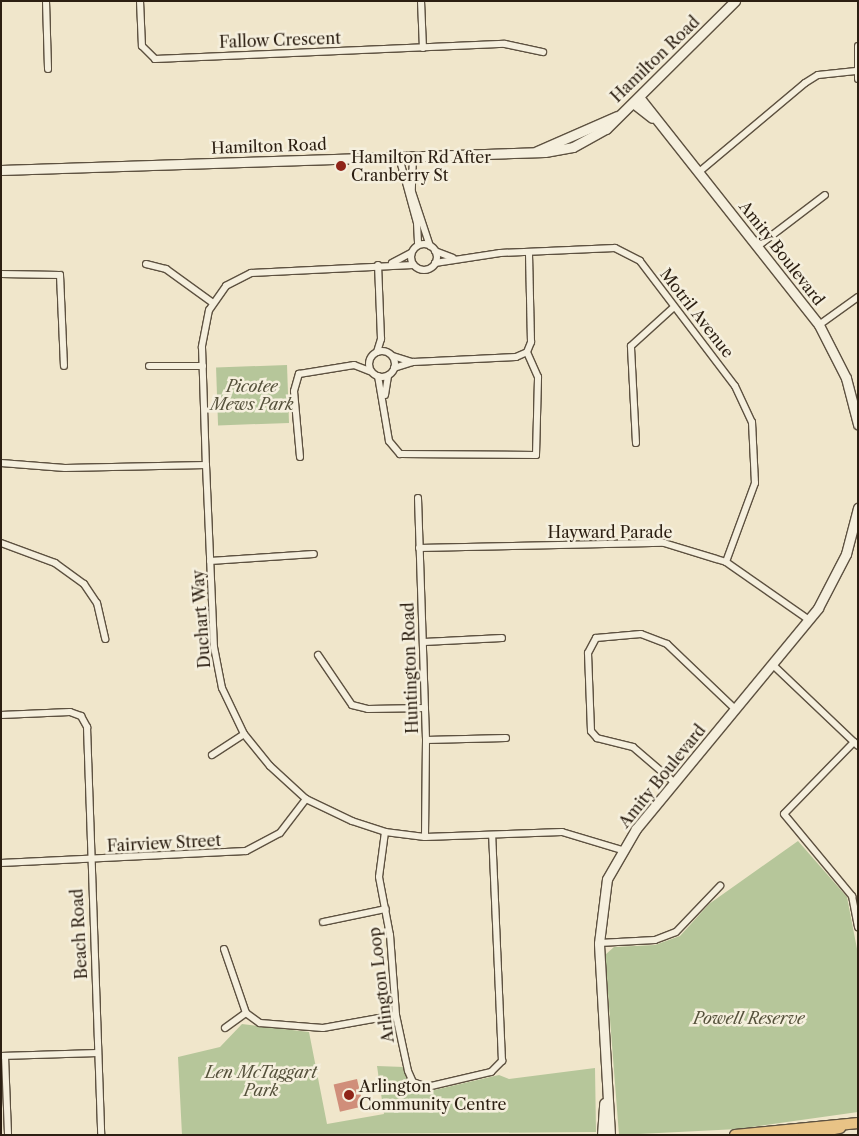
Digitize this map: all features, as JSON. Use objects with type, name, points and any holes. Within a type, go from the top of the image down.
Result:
[{"type":"main road","points":[[735,1135],[858,1123]]},
{"type":"main road","points":[[803,1135],[842,1125]]},
{"type":"street","points":[[46,1],[48,69]]},
{"type":"street","name":"Fallow Crescent","points":[[140,1],[142,46],[155,59],[505,44],[543,52]]},
{"type":"street","points":[[421,1],[423,48]]},
{"type":"street","name":"Hamilton Road","points":[[1,170],[537,151],[584,138],[617,116],[636,100],[735,1]]},
{"type":"street","points":[[699,172],[805,83],[818,75],[857,75],[858,46]]},
{"type":"street","name":"Amity Boulevard","points":[[636,100],[699,172],[819,325],[846,378],[858,423]]},
{"type":"street","points":[[400,157],[417,223],[418,245],[411,254],[413,265],[424,270],[435,263],[433,248],[412,192],[413,156]]},
{"type":"street","points":[[758,246],[825,196]]},
{"type":"street","points":[[418,245],[433,248]]},
{"type":"street","name":"Motril Avenue","points":[[433,248],[453,258]]},
{"type":"street","name":"Motril Avenue","points":[[435,263],[453,258],[529,252],[623,249],[640,261],[735,386],[752,422],[755,483],[726,562]]},
{"type":"street","points":[[384,396],[388,375],[394,368],[413,362],[516,356],[527,352],[532,342],[529,252]]},
{"type":"street","name":"Duchart Way","points":[[391,263],[411,254]]},
{"type":"street","name":"Duchart Way","points":[[413,265],[391,263],[251,273],[226,286],[213,302],[204,327],[203,366],[216,667],[244,734],[270,766],[306,799],[384,832],[425,837],[562,832],[622,850]]},
{"type":"street","points":[[146,264],[166,269],[213,302]]},
{"type":"street","points":[[300,457],[296,379],[308,371],[354,365],[370,358],[377,352],[380,339],[378,265]]},
{"type":"street","points":[[1,274],[60,275],[64,366]]},
{"type":"street","points":[[819,325],[858,297]]},
{"type":"street","points":[[636,444],[631,346],[674,307]]},
{"type":"street","points":[[380,339],[390,354],[394,368]]},
{"type":"street","points":[[377,352],[390,354],[413,362]]},
{"type":"street","points":[[354,365],[370,370],[378,376],[384,396],[389,441],[400,454],[536,455],[538,377],[527,352]]},
{"type":"street","points":[[370,358],[370,370]]},
{"type":"street","points":[[149,366],[203,366]]},
{"type":"street","points":[[378,376],[388,375]]},
{"type":"street","points":[[1,464],[65,468],[206,465]]},
{"type":"street","name":"Huntington Road","points":[[418,498],[424,642],[425,837]]},
{"type":"street","name":"Amity Boulevard","points":[[610,1135],[605,1101],[599,943],[607,879],[622,850],[674,783],[773,666],[809,620],[842,564],[858,508]]},
{"type":"street","points":[[1,543],[55,563],[84,584],[97,604],[105,639]]},
{"type":"street","name":"Hayward Parade","points":[[419,548],[664,544],[726,562],[809,620]]},
{"type":"street","points":[[210,561],[314,554]]},
{"type":"street","points":[[674,783],[632,747],[597,738],[591,731],[588,653],[596,638],[641,634],[666,644],[735,709]]},
{"type":"street","points":[[424,642],[502,638]]},
{"type":"street","points":[[318,655],[352,705],[368,709],[425,708]]},
{"type":"street","points":[[773,666],[856,744],[784,814],[852,896],[858,926]]},
{"type":"street","name":"Beach Road","points":[[1,715],[76,713],[89,733],[90,861],[102,1135]]},
{"type":"street","points":[[212,755],[244,734]]},
{"type":"street","points":[[426,740],[506,738]]},
{"type":"street","name":"Fairview Street","points":[[1,863],[90,861],[246,851],[280,833],[306,799]]},
{"type":"street","name":"Arlington Loop","points":[[384,832],[378,877],[386,909],[396,1015],[413,1082],[427,1087],[491,1072],[502,1061],[492,835]]},
{"type":"street","points":[[599,943],[656,940],[676,932],[720,886]]},
{"type":"street","points":[[324,922],[386,909]]},
{"type":"street","points":[[224,949],[246,1013],[260,1023],[323,1028],[396,1015]]},
{"type":"street","points":[[224,1028],[246,1013]]},
{"type":"street","points":[[8,1134],[3,1056],[98,1053]]},
{"type":"street","name":"Amity Boulevard","points":[[602,1135],[605,1101]]},
{"type":"green space","name":"Picotee Mews Park","points":[[287,365],[289,423],[218,425],[216,367]]},
{"type":"green space","name":"Powell Reserve","points":[[798,841],[847,897],[858,954],[858,1112],[738,1129],[619,1135],[605,955],[614,947],[655,945],[680,936],[709,904]]},
{"type":"green space","name":"Len McTaggart Park","points":[[242,1024],[309,1032],[327,1124],[384,1114],[377,1066],[404,1067],[408,1083],[417,1091],[430,1091],[499,1075],[509,1079],[595,1068],[596,1132],[182,1135],[178,1057],[220,1047]]},
{"type":"building","name":"Arlington Community Centre","points":[[357,1079],[363,1106],[340,1112],[334,1084]]},
{"type":"place","name":"Hamilton Rd After Cranberry St","points":[[341,166]]},
{"type":"place","name":"Arlington Community Centre","points":[[349,1095]]}]
